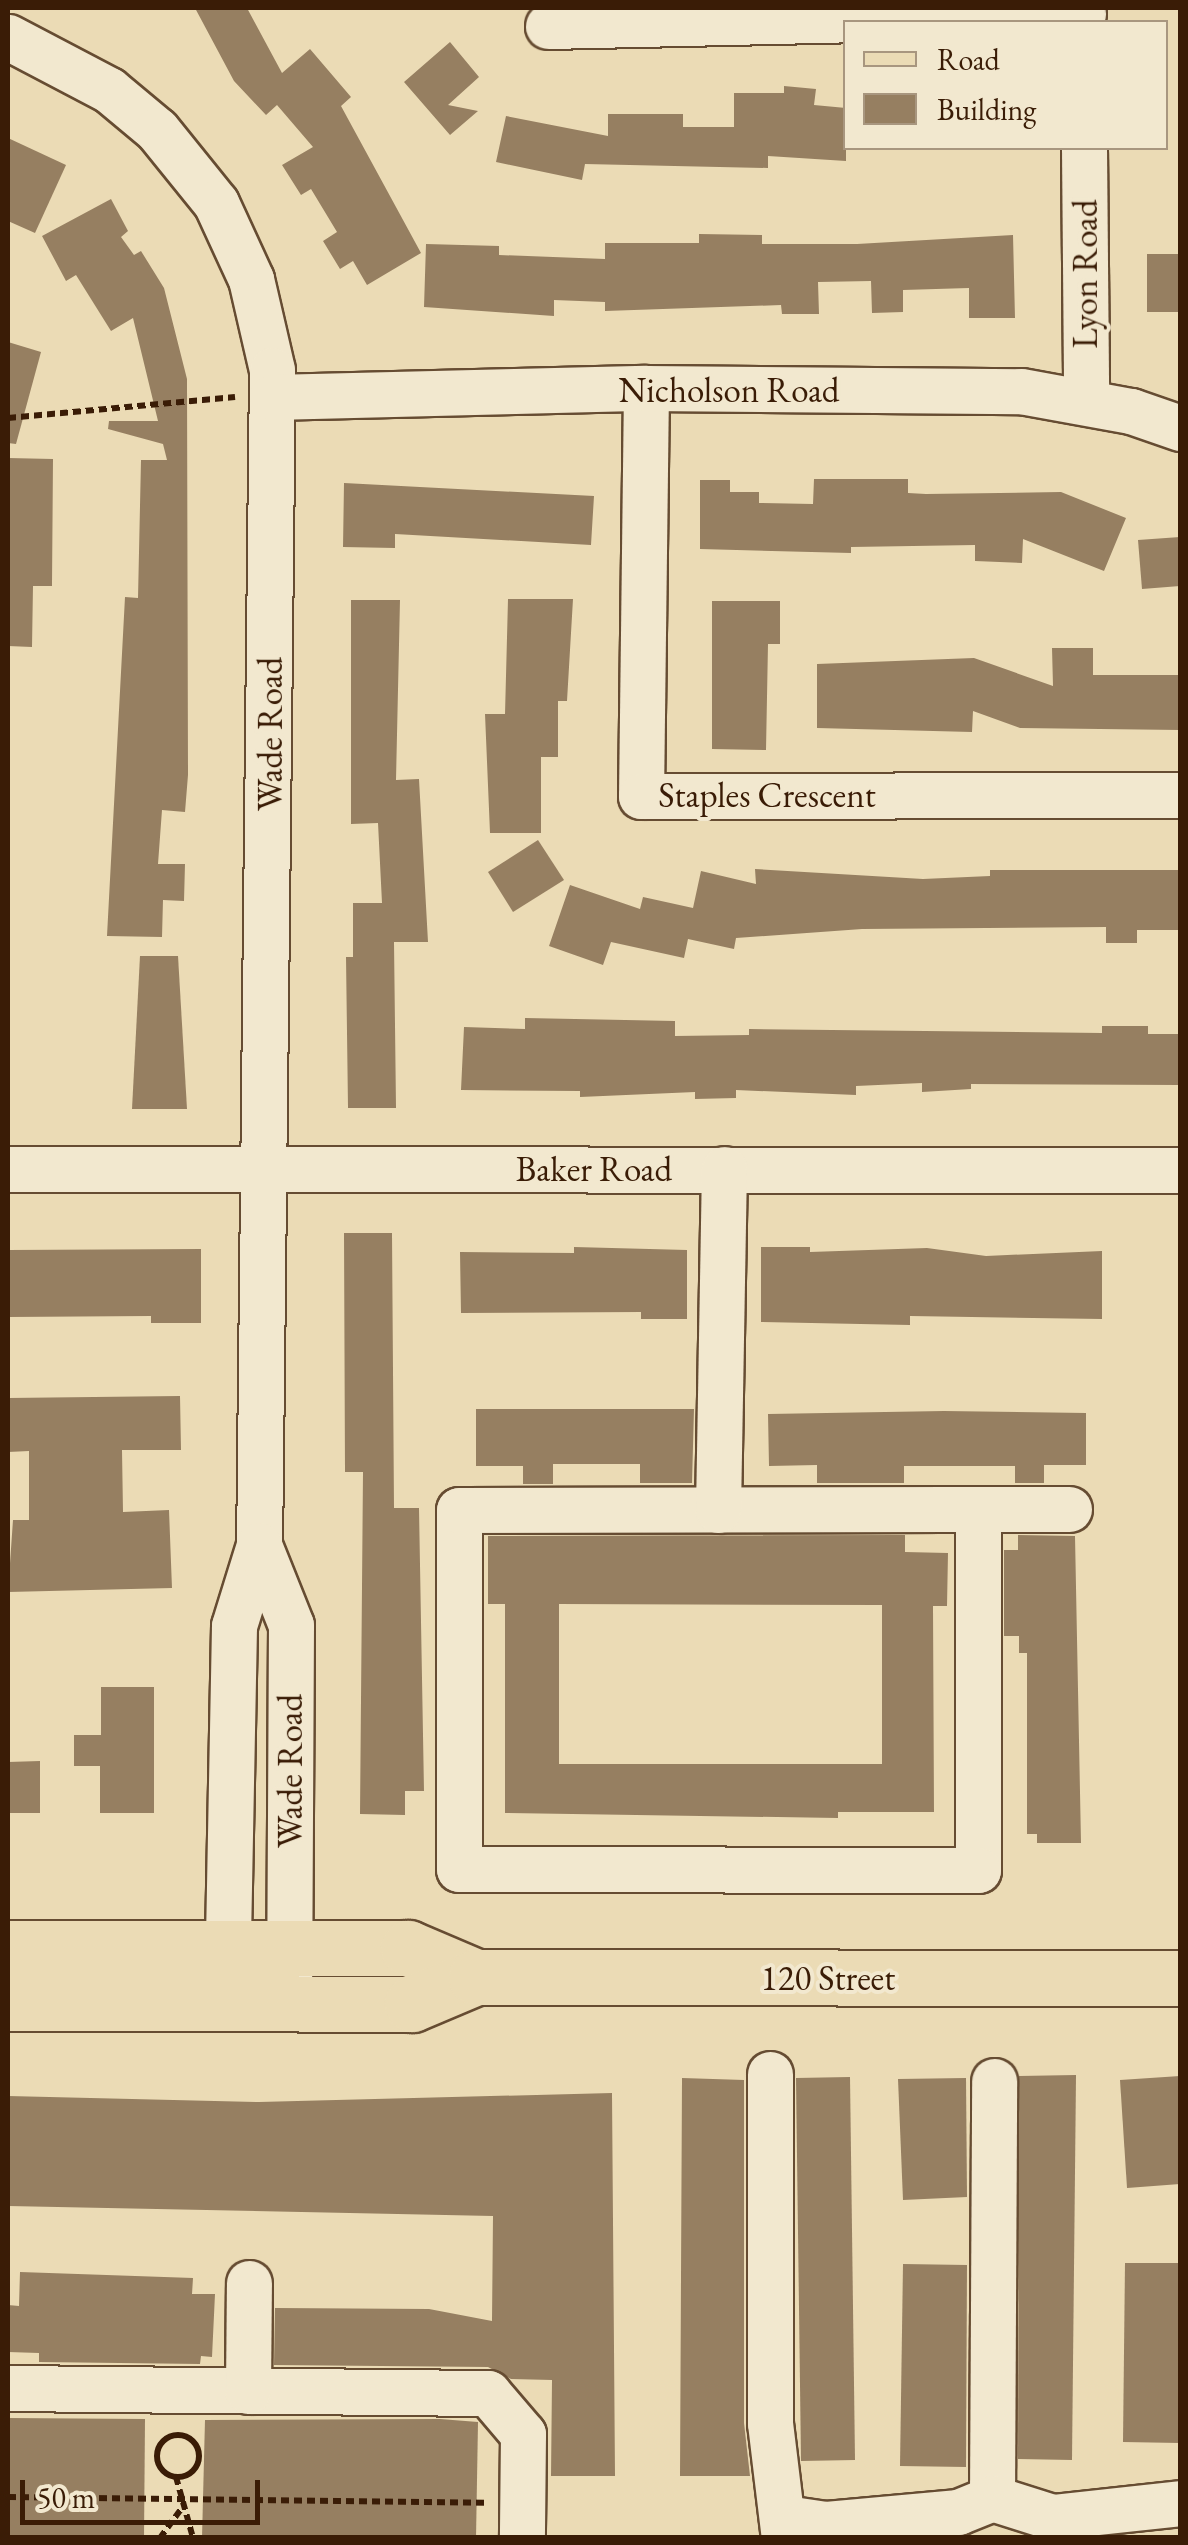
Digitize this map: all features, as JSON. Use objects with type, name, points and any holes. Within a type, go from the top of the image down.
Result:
[{"type":"main road","name":"120 Street","points":[[8,1948],[408,1948],[476,1978]]},
{"type":"main road","name":"120 Street","points":[[8,2003],[412,2004],[476,1978],[1180,1978]]},
{"type":"street","points":[[548,26],[1083,15]]},
{"type":"street","name":"Wade Road","points":[[8,37],[109,90],[157,130],[216,203],[251,279],[267,1169],[259,1545],[234,1626],[227,2003]]},
{"type":"street","name":"Lyon Road","points":[[1084,150],[1086,401]]},
{"type":"street","name":"Nicholson Road","points":[[254,397],[646,388],[1021,391],[1086,401],[1180,428]]},
{"type":"street","name":"Staples Crescent","points":[[646,388],[640,796],[1180,794]]},
{"type":"street","name":"Baker Road","points":[[8,1169],[1180,1170]]},
{"type":"street","points":[[718,1510],[724,1169]]},
{"type":"street","points":[[978,1509],[978,1870],[459,1868],[459,1510],[718,1510],[978,1509],[1069,1509]]},
{"type":"street","name":"Wade Road","points":[[259,1545],[291,1625],[289,2003]]},
{"type":"street","points":[[770,2074],[770,2424],[785,2528],[958,2512],[992,2498],[1052,2517],[1180,2503]]},
{"type":"street","points":[[992,2498],[994,2081]]},
{"type":"street","points":[[248,2391],[249,2283]]},
{"type":"street","points":[[8,2388],[488,2393],[523,2434],[522,2521]]},
{"type":"path","points":[[8,418],[254,397]]},
{"type":"path","points":[[178,2432],[195,2444],[198,2456],[193,2472],[176,2477],[164,2474],[157,2456],[164,2439],[178,2432]]},
{"type":"path","points":[[176,2477],[178,2496],[193,2538]]},
{"type":"path","points":[[8,2497],[178,2496],[522,2521]]},
{"type":"path","points":[[160,2538],[183,2506]]},
{"type":"building","points":[[195,8],[247,8],[282,73],[310,49],[351,97],[341,106],[421,253],[367,285],[353,261],[340,269],[323,241],[337,232],[311,189],[301,195],[282,165],[313,147],[277,105],[266,115],[234,81]]},
{"type":"building","points":[[450,42],[479,77],[448,105],[478,111],[450,135],[404,82]]},
{"type":"building","points":[[784,86],[816,89],[814,105],[843,108],[846,161],[768,156],[768,168],[585,164],[582,180],[496,162],[506,116],[608,136],[608,114],[683,114],[683,127],[734,127],[734,93],[784,93]]},
{"type":"building","points":[[8,138],[66,165],[35,233],[8,221]]},
{"type":"building","points":[[111,199],[128,231],[121,237],[134,255],[141,251],[164,288],[187,379],[188,775],[185,812],[162,810],[158,864],[185,864],[184,901],[163,900],[162,937],[107,936],[125,597],[138,598],[141,460],[167,460],[163,444],[108,429],[109,421],[158,421],[133,318],[111,331],[76,275],[66,281],[42,236]]},
{"type":"building","points":[[699,234],[762,235],[762,244],[857,244],[1013,235],[1015,318],[969,318],[969,288],[903,290],[903,312],[872,313],[871,281],[818,282],[819,314],[782,314],[781,305],[605,311],[605,302],[554,300],[554,316],[424,307],[426,244],[499,246],[499,255],[605,259],[605,243],[699,243]]},
{"type":"building","points":[[1147,254],[1180,254],[1180,312],[1147,312]]},
{"type":"building","points":[[8,342],[41,352],[16,444],[8,443]]},
{"type":"building","points":[[8,458],[53,459],[52,586],[33,586],[32,647],[8,646]]},
{"type":"building","points":[[814,479],[908,479],[908,493],[926,494],[1061,492],[1126,518],[1104,571],[1023,539],[1022,563],[975,561],[975,545],[851,547],[851,553],[700,549],[700,480],[730,480],[730,492],[759,492],[759,503],[813,504]]},
{"type":"building","points":[[344,483],[594,496],[591,545],[395,534],[395,548],[343,547]]},
{"type":"building","points":[[1180,537],[1180,586],[1142,589],[1138,540]]},
{"type":"building","points":[[508,599],[573,599],[567,701],[558,701],[558,757],[541,757],[541,833],[490,833],[485,714],[505,714]]},
{"type":"building","points":[[351,600],[400,600],[396,780],[419,779],[428,942],[394,942],[396,1108],[348,1108],[346,957],[353,957],[353,903],[382,903],[378,823],[351,824]]},
{"type":"building","points":[[712,601],[780,601],[780,644],[768,644],[766,750],[712,749]]},
{"type":"building","points":[[1052,648],[1093,648],[1093,675],[1180,675],[1180,730],[1020,728],[973,711],[972,732],[817,728],[817,664],[974,658],[1053,686]]},
{"type":"building","points":[[538,840],[564,880],[513,912],[488,872]]},
{"type":"building","points":[[755,869],[923,879],[990,876],[990,870],[1180,870],[1180,930],[1137,930],[1137,943],[1106,943],[1106,927],[862,929],[736,938],[734,949],[688,939],[684,958],[611,942],[603,965],[549,946],[570,885],[640,909],[643,897],[693,908],[701,871],[756,884]]},
{"type":"building","points":[[140,956],[178,956],[187,1109],[132,1109]]},
{"type":"building","points":[[525,1018],[675,1021],[675,1036],[749,1035],[749,1029],[1102,1033],[1102,1026],[1148,1026],[1148,1034],[1180,1034],[1180,1085],[971,1084],[971,1089],[922,1092],[922,1083],[856,1086],[856,1095],[736,1090],[736,1098],[695,1099],[695,1092],[580,1097],[580,1091],[461,1090],[464,1027],[525,1029]]},
{"type":"building","points":[[344,1233],[392,1233],[394,1508],[419,1508],[424,1791],[405,1791],[405,1815],[360,1814],[363,1472],[345,1472]]},
{"type":"building","points":[[574,1247],[687,1250],[687,1319],[641,1319],[641,1312],[461,1313],[460,1252],[574,1253]]},
{"type":"building","points":[[761,1247],[810,1247],[810,1252],[927,1248],[986,1256],[1102,1251],[1102,1319],[910,1316],[910,1325],[761,1322]]},
{"type":"building","points":[[201,1249],[201,1323],[151,1323],[151,1316],[8,1317],[8,1250]]},
{"type":"building","points":[[180,1396],[181,1450],[122,1450],[123,1512],[169,1510],[172,1588],[8,1592],[13,1520],[29,1520],[29,1451],[8,1452],[8,1398]]},
{"type":"building","points":[[476,1409],[694,1409],[692,1483],[640,1483],[640,1464],[553,1464],[553,1484],[523,1484],[523,1466],[476,1466]]},
{"type":"building","points":[[1086,1413],[1086,1465],[1044,1465],[1044,1483],[1015,1483],[1015,1466],[904,1466],[904,1483],[817,1483],[817,1465],[769,1466],[768,1414]]},
{"type":"building","points":[[905,1535],[905,1552],[948,1553],[947,1606],[933,1606],[934,1812],[838,1812],[838,1818],[505,1813],[505,1604],[488,1604],[488,1536]],"holes":[[[559,1604],[882,1605],[882,1764],[559,1764]]]},
{"type":"building","points":[[1018,1535],[1075,1536],[1081,1843],[1037,1843],[1037,1834],[1027,1834],[1027,1653],[1019,1653],[1019,1636],[1004,1636],[1004,1550],[1018,1550]]},
{"type":"building","points":[[101,1687],[154,1687],[154,1813],[100,1813],[100,1766],[74,1766],[74,1735],[101,1735]]},
{"type":"building","points":[[40,1761],[40,1813],[8,1813],[8,1762]]},
{"type":"building","points":[[1076,2075],[1072,2460],[1018,2459],[1019,2076]]},
{"type":"building","points":[[1180,2076],[1180,2184],[1127,2188],[1120,2080]]},
{"type":"building","points":[[850,2077],[855,2460],[801,2461],[796,2078]]},
{"type":"building","points":[[682,2078],[744,2080],[744,2423],[750,2476],[680,2476]]},
{"type":"building","points":[[966,2078],[967,2197],[903,2200],[898,2079]]},
{"type":"building","points":[[612,2093],[615,2476],[551,2476],[552,2380],[511,2379],[488,2367],[274,2365],[275,2308],[429,2309],[492,2321],[493,2216],[8,2206],[8,2096],[259,2102]]},
{"type":"building","points":[[1125,2263],[1180,2263],[1180,2443],[1123,2442]]},
{"type":"building","points":[[903,2264],[967,2265],[966,2467],[900,2466]]},
{"type":"building","points":[[20,2272],[193,2278],[192,2294],[215,2294],[212,2357],[201,2356],[200,2364],[39,2362],[39,2353],[8,2352],[8,2305],[19,2306]]},
{"type":"building","points":[[8,2418],[145,2419],[144,2538],[8,2538]]},
{"type":"building","points":[[205,2420],[478,2422],[476,2538],[202,2538]]}]
